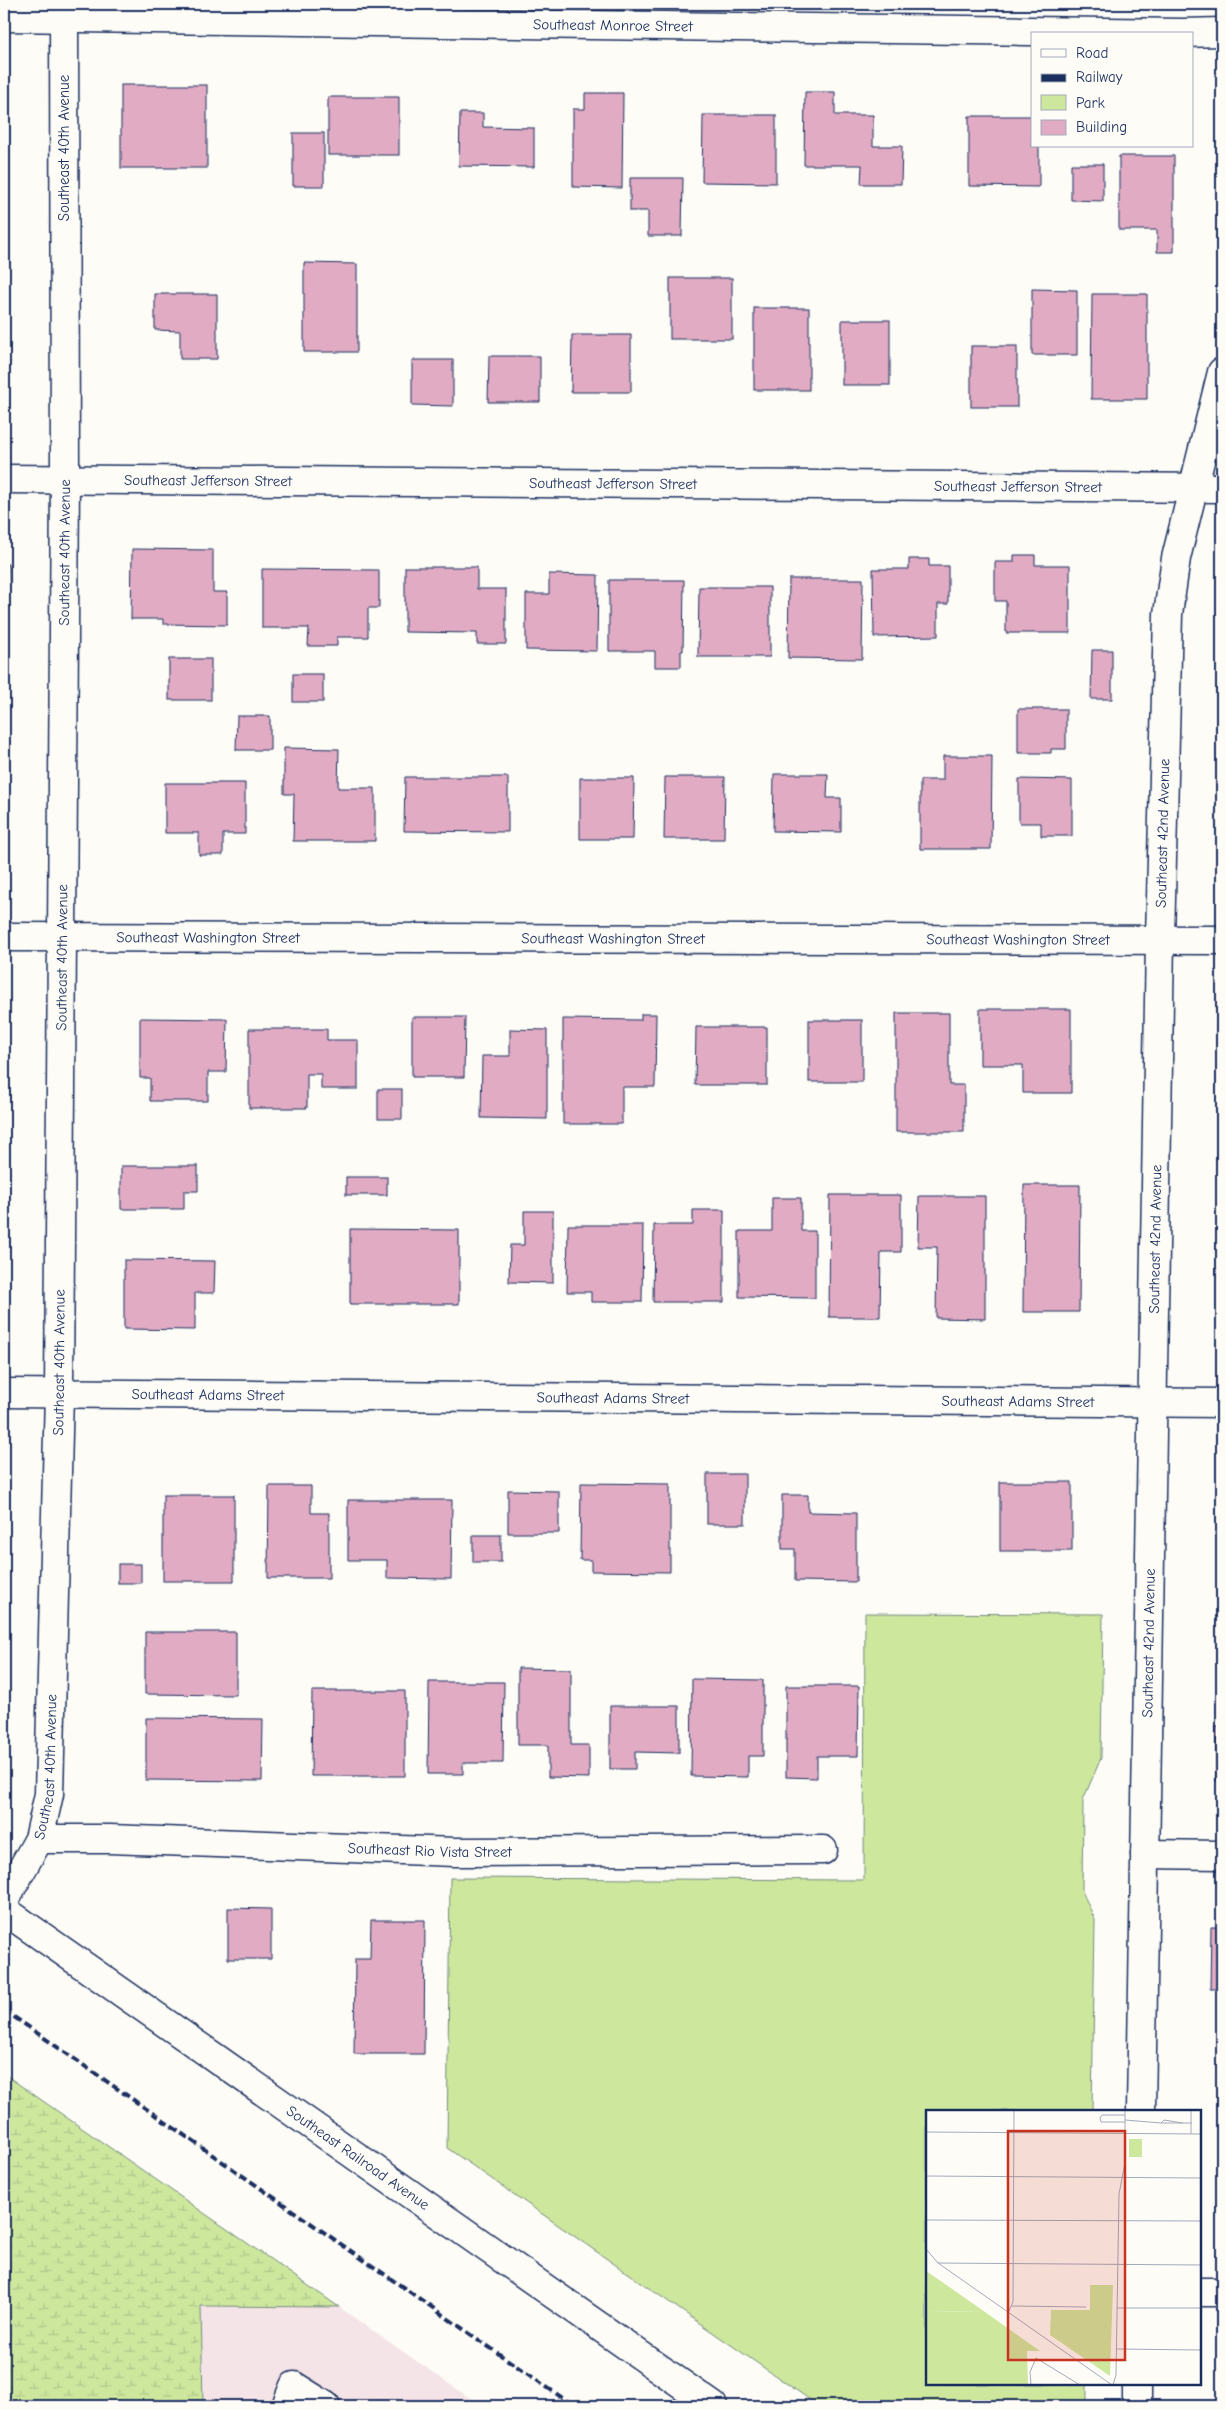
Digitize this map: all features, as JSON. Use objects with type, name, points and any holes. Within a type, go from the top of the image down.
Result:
[{"type":"street","name":"Southeast Monroe Street","points":[[4,17],[64,10],[1125,32]]},
{"type":"street","name":"Southeast 40th Avenue","points":[[4,1901],[39,1839],[49,1794],[59,1393],[65,479],[64,10]]},
{"type":"street","name":"Southeast Monroe Street","points":[[1194,33],[1222,32]]},
{"type":"street","name":"Southeast 42nd Avenue","points":[[1141,2110],[1160,939],[1168,614],[1176,558],[1222,372]]},
{"type":"street","name":"Southeast Jefferson Street","points":[[4,478],[1222,488]]},
{"type":"street","name":"Southeast Washington Street","points":[[4,937],[1222,940]]},
{"type":"street","name":"Southeast Adams Street","points":[[4,1393],[1222,1403]]},
{"type":"street","name":"Southeast Rio Vista Street","points":[[39,1839],[110,1838],[455,1852],[823,1850]]},
{"type":"street","points":[[1145,1854],[1222,1855]]},
{"type":"street","name":"Southeast Railroad Avenue","points":[[4,1910],[713,2406]]},
{"type":"street","points":[[1201,2292],[1222,2292]]},
{"type":"street","points":[[1137,2406],[1138,2385]]},
{"type":"street","points":[[286,2406],[294,2386],[326,2406]]},
{"type":"shaded area","points":[[201,2306],[339,2307],[481,2406],[203,2406]]},
{"type":"green space","points":[[865,1613],[1103,1614],[1101,1758],[1083,1800],[1082,1891],[1095,1920],[1092,2110],[926,2110],[926,2385],[1087,2385],[1087,2406],[819,2406],[447,2148],[450,1878],[864,1880]]},
{"type":"green space","points":[[4,2074],[339,2307],[201,2306],[203,2406],[4,2406]]},
{"type":"building","points":[[121,85],[207,85],[207,168],[121,168]]},
{"type":"building","points":[[805,92],[835,92],[835,115],[873,115],[873,146],[902,146],[901,184],[861,184],[862,165],[804,165]]},
{"type":"building","points":[[585,93],[623,93],[622,188],[573,187],[573,109],[585,109]]},
{"type":"building","points":[[328,97],[399,97],[399,155],[328,155]]},
{"type":"building","points":[[460,113],[483,113],[483,127],[534,128],[534,167],[459,166]]},
{"type":"building","points":[[703,115],[776,115],[776,183],[702,182]]},
{"type":"building","points":[[969,116],[1031,116],[1031,148],[1039,148],[1039,187],[969,186]]},
{"type":"building","points":[[293,133],[324,133],[324,186],[293,186]]},
{"type":"building","points":[[1119,156],[1174,156],[1174,252],[1157,252],[1157,230],[1119,230]]},
{"type":"building","points":[[1071,164],[1103,164],[1103,201],[1071,200]]},
{"type":"building","points":[[630,178],[683,178],[682,236],[648,236],[648,211],[630,211]]},
{"type":"building","points":[[304,263],[357,264],[357,352],[304,352]]},
{"type":"building","points":[[670,278],[732,278],[732,339],[670,339]]},
{"type":"building","points":[[1032,289],[1077,290],[1077,355],[1032,355]]},
{"type":"building","points":[[155,294],[217,294],[217,359],[180,359],[180,331],[155,330]]},
{"type":"building","points":[[1092,294],[1147,294],[1147,399],[1091,399]]},
{"type":"building","points":[[754,308],[809,308],[809,390],[754,390]]},
{"type":"building","points":[[842,320],[890,320],[890,385],[842,385]]},
{"type":"building","points":[[572,335],[631,335],[631,392],[571,392]]},
{"type":"building","points":[[971,346],[1017,346],[1017,407],[971,407]]},
{"type":"building","points":[[489,356],[540,356],[540,402],[488,402]]},
{"type":"building","points":[[412,360],[453,360],[453,406],[412,405]]},
{"type":"building","points":[[132,549],[213,550],[213,592],[227,592],[227,625],[163,624],[163,619],[131,619]]},
{"type":"building","points":[[1014,555],[1035,555],[1035,565],[1070,565],[1070,633],[1006,633],[1006,601],[995,601],[995,562],[1014,562]]},
{"type":"building","points":[[909,559],[929,559],[929,566],[948,566],[948,604],[938,604],[938,636],[874,637],[873,569],[909,569]]},
{"type":"building","points":[[4,564],[8,564],[7,624],[4,624]]},
{"type":"building","points":[[405,567],[477,567],[477,589],[506,589],[506,644],[477,644],[477,633],[405,632]]},
{"type":"building","points":[[262,569],[379,570],[379,608],[368,608],[368,637],[337,637],[337,646],[308,646],[309,628],[262,628]]},
{"type":"building","points":[[549,574],[598,575],[597,651],[526,650],[526,594],[549,594]]},
{"type":"building","points":[[789,579],[863,579],[862,659],[788,658]]},
{"type":"building","points":[[609,580],[684,580],[681,667],[655,667],[655,651],[609,651]]},
{"type":"building","points":[[699,587],[770,587],[770,657],[698,657]]},
{"type":"building","points":[[1092,650],[1112,650],[1112,699],[1091,699]]},
{"type":"building","points":[[169,659],[211,659],[211,700],[169,700]]},
{"type":"building","points":[[293,674],[323,674],[323,702],[293,702]]},
{"type":"building","points":[[1018,709],[1066,709],[1066,749],[1051,749],[1051,753],[1018,753]]},
{"type":"building","points":[[237,716],[270,716],[270,750],[236,750]]},
{"type":"building","points":[[284,748],[339,749],[338,788],[375,788],[375,841],[293,841],[294,794],[284,794]]},
{"type":"building","points":[[943,756],[992,756],[991,849],[920,849],[920,780],[943,780]]},
{"type":"building","points":[[774,774],[828,774],[827,798],[841,798],[841,832],[773,831]]},
{"type":"building","points":[[405,777],[508,777],[508,832],[404,831]]},
{"type":"building","points":[[665,777],[725,777],[724,839],[664,839]]},
{"type":"building","points":[[580,778],[634,778],[633,839],[580,839]]},
{"type":"building","points":[[1019,779],[1072,780],[1072,836],[1041,836],[1041,823],[1019,823]]},
{"type":"building","points":[[165,783],[245,783],[245,834],[223,834],[223,855],[199,855],[199,833],[165,833]]},
{"type":"building","points":[[980,1009],[1071,1009],[1071,1093],[1023,1093],[1023,1065],[980,1065]]},
{"type":"building","points":[[896,1013],[949,1013],[949,1085],[964,1085],[964,1132],[896,1132]]},
{"type":"building","points":[[641,1014],[656,1014],[655,1087],[622,1087],[622,1124],[563,1124],[563,1019],[641,1020]]},
{"type":"building","points":[[412,1017],[465,1017],[464,1077],[412,1077]]},
{"type":"building","points":[[140,1018],[227,1019],[226,1072],[208,1072],[208,1101],[150,1101],[150,1078],[140,1078]]},
{"type":"building","points":[[809,1020],[862,1020],[862,1082],[809,1082]]},
{"type":"building","points":[[696,1027],[767,1027],[767,1085],[695,1085]]},
{"type":"building","points":[[249,1029],[327,1029],[327,1040],[358,1040],[358,1089],[321,1089],[321,1074],[307,1074],[307,1108],[249,1108]]},
{"type":"building","points":[[510,1029],[547,1030],[547,1119],[481,1118],[482,1056],[510,1056]]},
{"type":"building","points":[[378,1089],[402,1089],[402,1119],[378,1119]]},
{"type":"building","points":[[121,1166],[198,1166],[198,1191],[184,1191],[184,1209],[121,1209]]},
{"type":"building","points":[[346,1177],[387,1177],[387,1195],[346,1195]]},
{"type":"building","points":[[1024,1185],[1080,1185],[1079,1312],[1023,1312]]},
{"type":"building","points":[[830,1195],[901,1195],[901,1252],[881,1252],[880,1317],[829,1317]]},
{"type":"building","points":[[919,1196],[985,1196],[985,1319],[936,1318],[937,1247],[918,1247]]},
{"type":"building","points":[[772,1198],[801,1198],[801,1231],[815,1231],[815,1298],[739,1297],[739,1231],[772,1231]]},
{"type":"building","points":[[693,1210],[724,1210],[724,1302],[653,1302],[654,1225],[693,1225]]},
{"type":"building","points":[[524,1211],[553,1211],[553,1283],[509,1282],[510,1245],[524,1245]]},
{"type":"building","points":[[568,1225],[643,1225],[642,1302],[591,1302],[591,1292],[567,1292]]},
{"type":"building","points":[[350,1229],[459,1230],[459,1304],[350,1304]]},
{"type":"building","points":[[124,1260],[215,1261],[214,1293],[195,1293],[195,1330],[124,1329]]},
{"type":"building","points":[[707,1474],[745,1474],[745,1524],[707,1524]]},
{"type":"building","points":[[1000,1482],[1072,1482],[1072,1551],[1000,1551]]},
{"type":"building","points":[[581,1483],[670,1484],[670,1572],[591,1571],[591,1560],[580,1560]]},
{"type":"building","points":[[269,1486],[311,1486],[311,1513],[329,1513],[329,1578],[268,1578]]},
{"type":"building","points":[[508,1490],[559,1491],[559,1533],[508,1533]]},
{"type":"building","points":[[163,1495],[234,1495],[234,1581],[163,1581]]},
{"type":"building","points":[[782,1495],[808,1495],[808,1512],[856,1513],[856,1582],[795,1581],[795,1549],[782,1549]]},
{"type":"building","points":[[348,1500],[452,1500],[451,1579],[387,1578],[387,1560],[348,1560]]},
{"type":"building","points":[[473,1535],[501,1535],[501,1562],[473,1562]]},
{"type":"building","points":[[118,1564],[141,1564],[141,1583],[118,1583]]},
{"type":"building","points":[[145,1632],[236,1632],[236,1695],[145,1694]]},
{"type":"building","points":[[518,1668],[571,1669],[571,1745],[589,1745],[589,1778],[548,1777],[548,1745],[518,1745]]},
{"type":"building","points":[[692,1679],[763,1680],[763,1756],[748,1756],[748,1777],[691,1776]]},
{"type":"building","points":[[429,1682],[504,1682],[503,1763],[463,1763],[463,1774],[428,1774]]},
{"type":"building","points":[[786,1686],[859,1686],[858,1756],[817,1756],[817,1778],[786,1777]]},
{"type":"building","points":[[312,1691],[405,1691],[405,1776],[311,1776]]},
{"type":"building","points":[[610,1706],[679,1706],[679,1753],[635,1752],[635,1769],[610,1769]]},
{"type":"building","points":[[146,1718],[263,1719],[262,1781],[146,1780]]},
{"type":"building","points":[[1216,1726],[1222,1726],[1222,1781],[1216,1781]]},
{"type":"building","points":[[228,1908],[271,1909],[271,1959],[228,1959]]},
{"type":"building","points":[[371,1920],[425,1920],[424,2054],[354,2054],[355,1959],[370,1959]]},
{"type":"building","points":[[1211,1927],[1222,1927],[1222,1989],[1210,1989]]},
{"type":"railway","points":[[4,2010],[574,2406]]}]
